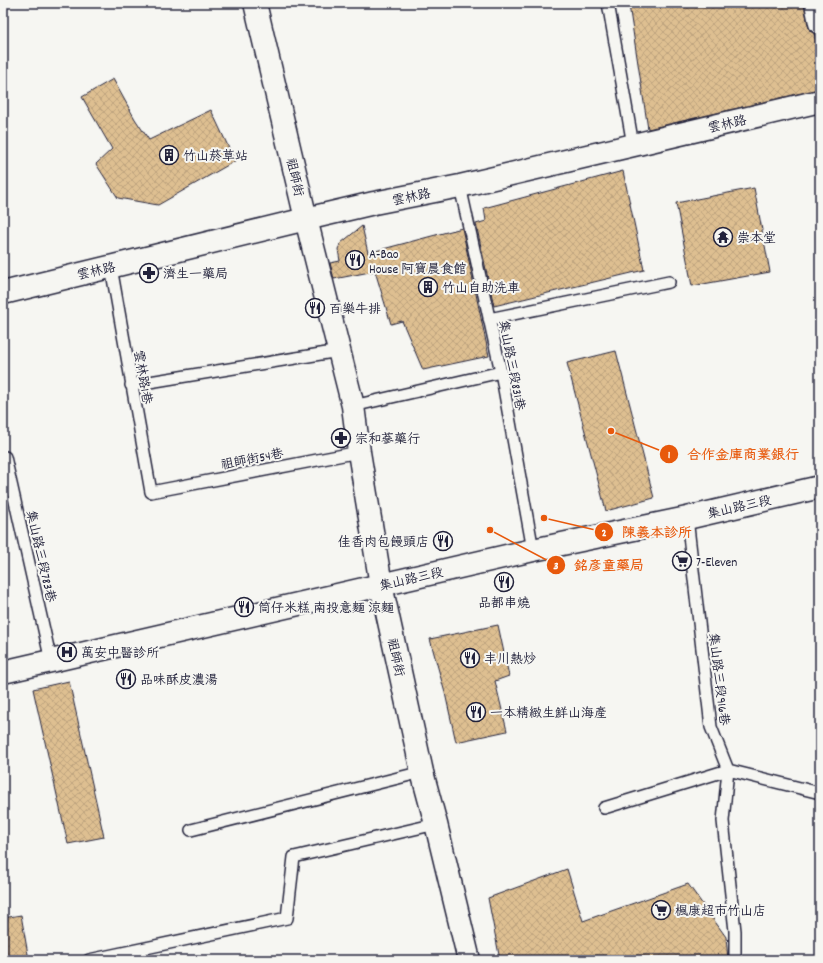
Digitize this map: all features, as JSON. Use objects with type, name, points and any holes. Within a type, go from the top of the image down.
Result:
[{"type":"street","name":"祖師街","points":[[255,3],[306,219],[353,406],[381,585],[422,772],[469,960]]},
{"type":"street","points":[[816,3],[820,23]]},
{"type":"street","name":"雲林路","points":[[3,293],[374,203],[460,186],[820,101]]},
{"type":"street","name":"集山路三段","points":[[3,672],[533,550],[687,518],[820,487]]},
{"type":"lane","points":[[608,3],[633,145]]},
{"type":"lane","name":"集山路三段831巷","points":[[460,186],[501,372],[533,550]]},
{"type":"lane","name":"雲林路1巷","points":[[111,267],[151,492]]},
{"type":"lane","points":[[489,319],[669,282]]},
{"type":"lane","points":[[131,385],[339,351]]},
{"type":"lane","points":[[353,406],[501,372]]},
{"type":"lane","name":"祖師街54巷","points":[[151,492],[359,452]]},
{"type":"lane","name":"集山路三段783巷","points":[[5,457],[51,661]]},
{"type":"lane","name":"集山路三段916巷","points":[[687,518],[711,727],[728,770],[722,821],[735,931],[735,960]]},
{"type":"lane","points":[[604,808],[728,770],[820,793]]},
{"type":"lane","points":[[191,830],[422,772]]},
{"type":"lane","points":[[89,960],[286,918],[294,857],[436,824]]},
{"type":"building","points":[[641,3],[804,3],[808,25],[810,31],[814,33],[820,60],[820,89],[648,129],[629,5]]},
{"type":"building","name":"竹山菸草站","points":[[113,79],[135,119],[149,140],[211,110],[235,161],[158,205],[118,198],[96,164],[112,149],[82,97]]},
{"type":"building","points":[[623,171],[644,270],[494,306],[476,224],[486,221],[484,208]]},
{"type":"building","name":"崇本堂","points":[[754,188],[770,272],[692,286],[676,203]]},
{"type":"building","name":"竹山自助洗車","points":[[362,226],[368,253],[462,228],[489,356],[423,370],[402,321],[391,324],[375,271],[334,279],[330,263],[340,261],[338,249],[341,243]]},
{"type":"building","points":[[616,351],[654,498],[606,511],[567,363]]},
{"type":"building","points":[[498,625],[509,676],[495,681],[507,731],[456,742],[445,693],[430,639]]},
{"type":"building","points":[[69,681],[104,837],[68,844],[33,689]]},
{"type":"building","name":"楓康超市竹山店","points":[[567,869],[583,921],[688,884],[726,937],[728,960],[500,960],[488,898]]},
{"type":"building","points":[[21,915],[29,960],[3,960],[3,918]]},
{"type":"place","name":"竹山菸草站","points":[[169,155]]},
{"type":"place","name":"崇本堂","points":[[723,237]]},
{"type":"place","name":"A-Bao House 阿寶晨食館","points":[[355,260]]},
{"type":"place","name":"濟生一藥局","points":[[149,273]]},
{"type":"place","name":"竹山自助洗車","points":[[428,287]]},
{"type":"place","name":"百樂牛排","points":[[315,308]]},
{"type":"place","name":"合作金庫商業銀行","points":[[611,431]]},
{"type":"place","name":"宗和蔘藥行","points":[[341,438]]},
{"type":"place","name":"陳義本診所","points":[[544,518]]},
{"type":"place","name":"銘彥童藥局","points":[[490,530]]},
{"type":"place","name":"佳香肉包饅頭店","points":[[443,541]]},
{"type":"place","name":"7-Eleven","points":[[682,561]]},
{"type":"place","name":"品都串燒","points":[[504,582]]},
{"type":"place","name":"筒仔米糕 南投意麵 涼麵","points":[[244,607]]},
{"type":"place","name":"萬安中醫診所","points":[[67,652]]},
{"type":"place","name":"丰川熱炒","points":[[470,658]]},
{"type":"place","name":"品味酥皮濃湯","points":[[126,679]]},
{"type":"place","name":"一本精緻生鮮山海產","points":[[476,712]]},
{"type":"place","name":"楓康超市竹山店","points":[[661,910]]}]
